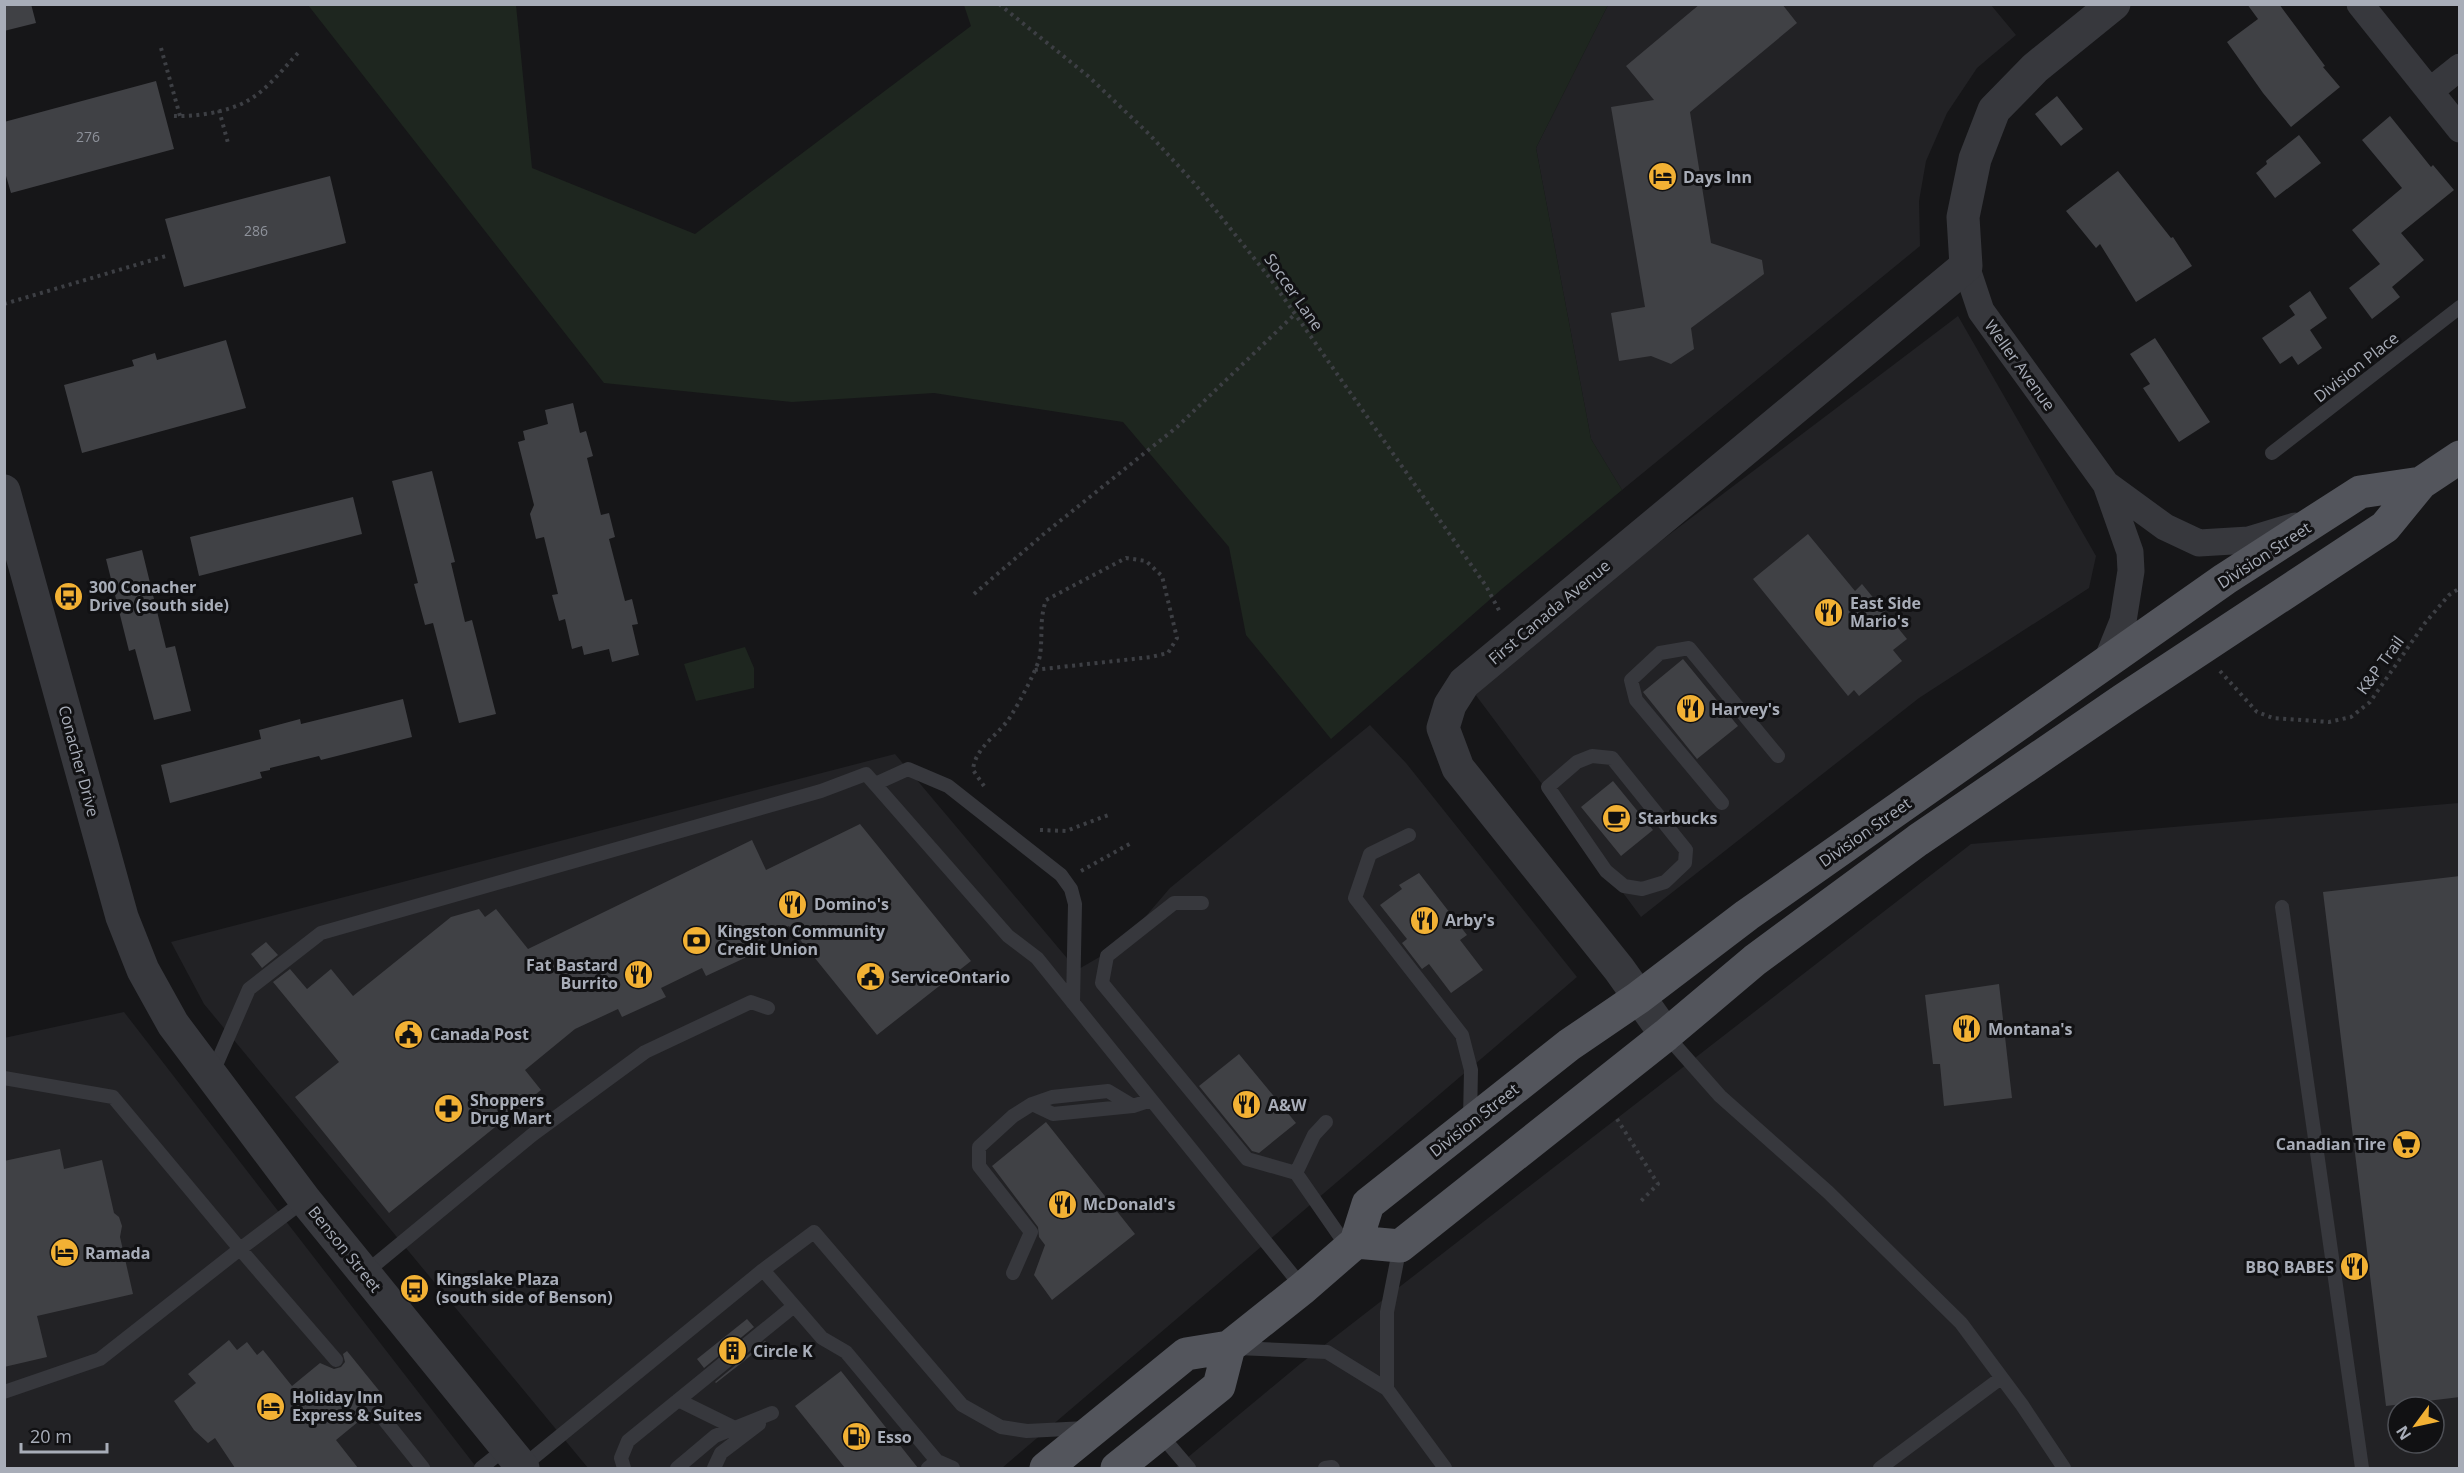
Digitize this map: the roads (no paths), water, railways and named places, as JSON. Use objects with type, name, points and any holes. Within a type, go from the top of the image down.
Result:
[{"type":"main road","name":"Division Street","points":[[1400,1246],[1666,1035],[1730,979],[1918,840],[2123,700],[2385,528],[2421,483],[2460,457]]},
{"type":"main road","name":"Division Street","points":[[1352,1245],[1368,1204],[1569,1045],[1638,998],[1747,915],[2225,579],[2360,492],[2421,483]]},
{"type":"main road","points":[[1046,1468],[1186,1354],[1229,1347],[1304,1288],[1352,1245],[1400,1246]]},
{"type":"main road","points":[[1117,1468],[1218,1386],[1229,1347]]},
{"type":"street","name":"Weller Avenue","points":[[2106,663],[2123,621],[2132,571],[2130,552],[2106,484],[1981,311],[1966,266],[1963,216],[1975,159],[1994,110],[2035,68],[2114,4]]},
{"type":"street","points":[[2360,4],[2460,129]]},
{"type":"street","points":[[2430,91],[2460,67]]},
{"type":"street","name":"First Canada Avenue","points":[[1666,1035],[1619,969],[1458,768],[1443,729],[1450,705],[1464,683],[1966,266]]},
{"type":"street","name":"Weller Avenue","points":[[2106,484],[2165,527],[2199,543],[2249,540],[2322,518]]},
{"type":"street","name":"Conacher Drive","points":[[7,512],[122,917],[143,970],[173,1024]]},
{"type":"street","name":"Benson Street","points":[[173,1024],[305,1200],[365,1273],[508,1463]]},
{"type":"lane","name":"Division Place","points":[[2272,453],[2460,307]]},
{"type":"lane","points":[[1722,803],[1636,700],[1631,680],[1660,653],[1689,648],[1778,756]]},
{"type":"lane","points":[[1592,756],[1612,759],[1686,850],[1685,863],[1665,882],[1642,889],[1624,886],[1606,871],[1548,787],[1577,762],[1592,756]]},
{"type":"lane","points":[[875,784],[908,769],[948,786],[1061,875],[1071,890],[1075,904],[1073,1003]]},
{"type":"lane","points":[[211,1075],[249,989],[321,933],[821,791],[866,774],[1008,936],[1037,958],[1304,1288]]},
{"type":"lane","points":[[1409,835],[1370,854],[1355,898],[1462,1035],[1471,1070],[1470,1123]]},
{"type":"lane","points":[[1202,903],[1174,903],[1107,956],[1102,983],[1247,1159],[1296,1173],[1352,1245]]},
{"type":"lane","points":[[2282,907],[2362,1468]]},
{"type":"lane","points":[[365,1273],[532,1135],[645,1052],[751,1002],[768,1008]]},
{"type":"lane","points":[[1666,1035],[1720,1096],[1828,1192],[1961,1323],[2022,1405],[2064,1468]]},
{"type":"lane","points":[[4,1078],[113,1097],[336,1360]]},
{"type":"lane","points":[[1013,1273],[1031,1232],[979,1166],[979,1147],[1013,1116],[1032,1104],[1053,1114],[1132,1106],[1151,1100]]},
{"type":"lane","points":[[1296,1173],[1314,1135],[1326,1122]]},
{"type":"lane","points":[[4,1392],[100,1359],[305,1200]]},
{"type":"lane","points":[[508,1463],[814,1232],[962,1405],[1001,1427],[1027,1431],[1097,1427]]},
{"type":"lane","points":[[1387,1389],[1387,1312],[1400,1246]]},
{"type":"lane","points":[[763,1270],[822,1338],[846,1352],[932,1465],[953,1468]]},
{"type":"lane","points":[[624,1468],[621,1458],[628,1441],[794,1306]]},
{"type":"lane","points":[[1229,1347],[1327,1352],[1387,1389],[1445,1468]]},
{"type":"lane","points":[[1880,1468],[2001,1378]]},
{"type":"lane","points":[[678,1400],[735,1428]]},
{"type":"lane","points":[[370,1402],[423,1468]]},
{"type":"lane","points":[[677,1468],[715,1436],[772,1413],[722,1453],[714,1468]]},
{"type":"lane","points":[[1160,1434],[1189,1468]]},
{"type":"lane","points":[[1325,1468],[1334,1468]]},
{"type":"place","name":"Days Inn","points":[[1662,177]]},
{"type":"place","name":"300 Conacher Drive (south side)","points":[[68,596]]},
{"type":"place","name":"East Side Mario's","points":[[1829,612]]},
{"type":"place","name":"Harvey's","points":[[1690,709]]},
{"type":"place","name":"Starbucks","points":[[1617,818]]},
{"type":"place","name":"Domino's","points":[[793,904]]},
{"type":"place","name":"Arby's","points":[[1424,920]]},
{"type":"place","name":"Kingston Community Credit Union","points":[[696,940]]},
{"type":"place","name":"Fat Bastard Burrito","points":[[639,974]]},
{"type":"place","name":"ServiceOntario","points":[[870,977]]},
{"type":"place","name":"Montana's","points":[[1967,1029]]},
{"type":"place","name":"Canada Post","points":[[409,1034]]},
{"type":"place","name":"A&W","points":[[1247,1105]]},
{"type":"place","name":"Shoppers Drug Mart","points":[[449,1109]]},
{"type":"place","name":"Canadian Tire","points":[[2407,1144]]},
{"type":"place","name":"McDonald's","points":[[1062,1204]]},
{"type":"place","name":"Ramada","points":[[64,1253]]},
{"type":"place","name":"BBQ BABES","points":[[2355,1267]]},
{"type":"place","name":"Kingslake Plaza (south side of Benson)","points":[[415,1288]]},
{"type":"place","name":"Circle K","points":[[732,1351]]},
{"type":"place","name":"Holiday Inn Express & Suites","points":[[271,1406]]},
{"type":"place","name":"Esso","points":[[856,1437]]}]
